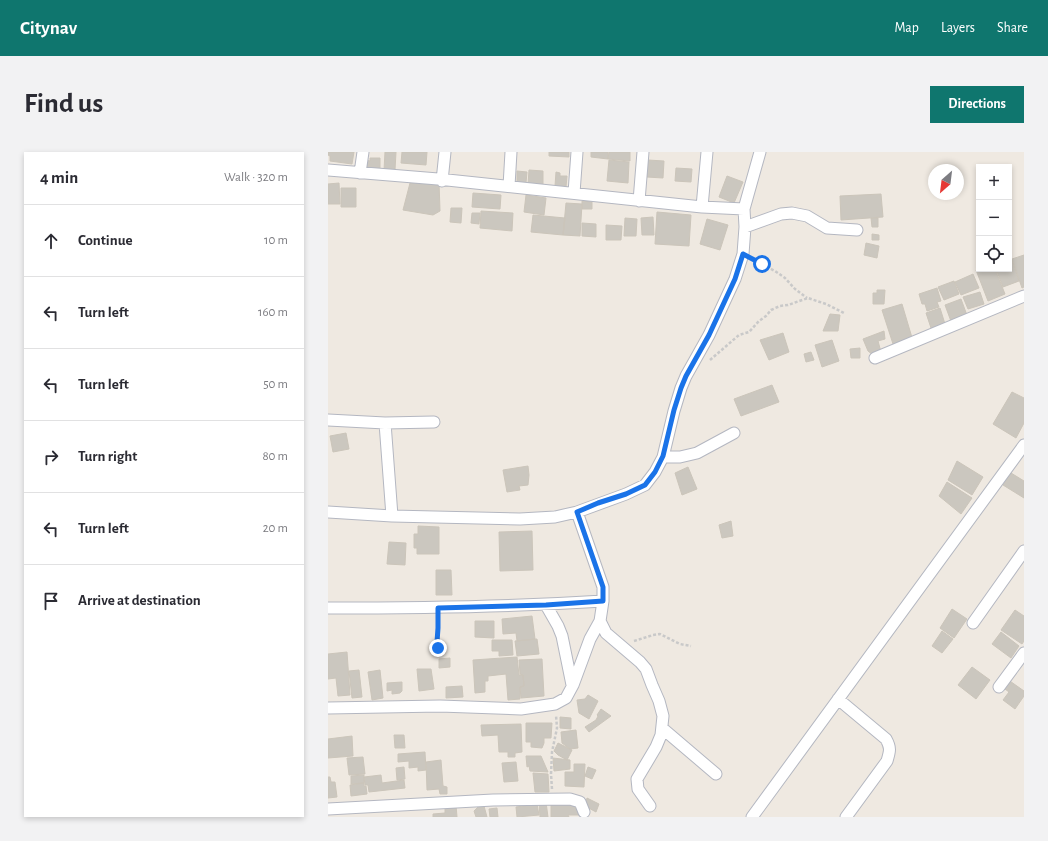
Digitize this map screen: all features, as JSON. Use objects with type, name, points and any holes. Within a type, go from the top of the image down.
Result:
[{"type":"street","points":[[360,174],[363,152]]},
{"type":"street","points":[[442,181],[445,152]]},
{"type":"street","points":[[509,186],[511,152]]},
{"type":"street","points":[[574,193],[577,152]]},
{"type":"street","points":[[639,201],[643,152]]},
{"type":"street","points":[[702,207],[707,152]]},
{"type":"street","points":[[328,512],[392,516],[520,519],[555,517],[577,512],[598,503],[626,494],[645,485],[655,472],[663,456],[674,410],[686,376],[709,335],[735,279],[743,254],[745,227],[744,209],[760,152]]},
{"type":"street","points":[[328,170],[509,186],[702,207],[744,209]]},
{"type":"street","points":[[745,227],[781,214],[792,213],[807,216],[827,228],[857,230]]},
{"type":"street","points":[[875,358],[1024,296]]},
{"type":"street","points":[[328,420],[385,423],[434,422]]},
{"type":"street","points":[[385,423],[392,516]]},
{"type":"street","points":[[663,456],[680,457],[697,453],[734,433]]},
{"type":"street","points":[[752,817],[1024,445]]},
{"type":"street","points":[[328,708],[440,706],[521,709],[555,704],[566,698],[573,685],[590,638],[600,621],[603,601],[603,587],[577,512]]},
{"type":"street","points":[[973,623],[1024,551]]},
{"type":"street","points":[[328,608],[438,608],[546,605],[603,601]]},
{"type":"street","points":[[546,605],[562,636],[573,685]]},
{"type":"street","points":[[600,621],[606,633],[646,669],[659,700],[663,716],[661,735],[656,748],[637,779],[638,789],[650,806]]},
{"type":"street","points":[[999,687],[1022,660]]},
{"type":"street","points":[[838,699],[886,739],[891,751],[887,761],[846,817]]},
{"type":"street","points":[[662,728],[716,774]]},
{"type":"street","points":[[328,809],[493,800],[553,799],[577,800],[582,804],[584,812]]},
{"type":"path","points":[[743,254],[775,271],[785,278],[795,289],[808,298],[826,304],[844,313]]},
{"type":"path","points":[[704,364],[740,335],[749,332],[771,310],[808,298]]},
{"type":"path","points":[[438,608],[438,654]]},
{"type":"path","points":[[620,646],[653,634],[660,634],[680,644],[691,646]]},
{"type":"path","points":[[553,799],[551,774],[552,752],[557,728],[555,704]]},
{"type":"building","points":[[328,152],[354,152],[352,164],[330,161]]},
{"type":"building","points":[[385,152],[396,152],[395,170],[384,170]]},
{"type":"building","points":[[402,152],[427,152],[426,165],[401,163]]},
{"type":"building","points":[[549,152],[569,152],[569,157],[549,156]]},
{"type":"building","points":[[591,152],[608,152],[608,159],[591,157]]},
{"type":"building","points":[[609,152],[630,152],[630,161],[608,159]]},
{"type":"building","points":[[370,158],[380,158],[380,170],[365,169],[366,160],[370,161]]},
{"type":"building","points":[[609,160],[629,162],[628,183],[607,181]]},
{"type":"building","points":[[648,160],[664,161],[663,178],[647,177]]},
{"type":"building","points":[[676,168],[692,169],[691,182],[675,181]]},
{"type":"building","points":[[529,170],[543,171],[543,185],[528,184]]},
{"type":"building","points":[[517,171],[527,172],[526,183],[517,183]]},
{"type":"building","points":[[556,172],[560,173],[560,176],[567,176],[566,187],[555,186]]},
{"type":"building","points":[[727,176],[743,182],[734,203],[719,197]]},
{"type":"building","points":[[439,182],[440,211],[433,215],[403,210],[410,183]]},
{"type":"building","points":[[339,183],[340,204],[328,204],[328,184]]},
{"type":"building","points":[[341,188],[356,188],[356,207],[341,207]]},
{"type":"building","points":[[473,193],[501,195],[500,209],[472,207]]},
{"type":"building","points":[[881,194],[883,217],[841,220],[840,196]]},
{"type":"building","points":[[526,195],[546,198],[544,215],[524,212]]},
{"type":"building","points":[[582,201],[592,202],[592,209],[582,209]]},
{"type":"building","points":[[566,203],[582,204],[580,236],[563,235]]},
{"type":"building","points":[[451,208],[462,208],[461,223],[450,222]]},
{"type":"building","points":[[481,211],[513,213],[512,231],[480,228]]},
{"type":"building","points":[[657,212],[691,215],[689,246],[655,244]]},
{"type":"building","points":[[472,213],[480,213],[479,224],[471,223]]},
{"type":"building","points":[[533,215],[565,218],[563,235],[531,232]]},
{"type":"building","points":[[653,217],[654,235],[642,235],[641,218]]},
{"type":"building","points":[[625,218],[637,219],[636,236],[624,236]]},
{"type":"building","points":[[871,218],[878,218],[878,227],[872,227]]},
{"type":"building","points":[[707,219],[728,225],[720,250],[700,244]]},
{"type":"building","points":[[582,223],[596,224],[596,237],[582,236]]},
{"type":"building","points":[[606,225],[622,226],[621,240],[606,240]]},
{"type":"building","points":[[872,234],[879,235],[879,240],[872,240]]},
{"type":"building","points":[[866,243],[879,246],[877,258],[864,255]]},
{"type":"building","points":[[1024,255],[1024,287],[1022,288],[1012,259]]},
{"type":"building","points":[[1012,260],[1019,281],[1003,287],[997,272],[1012,272]]},
{"type":"building","points":[[977,272],[996,272],[1005,294],[988,301]]},
{"type":"building","points":[[973,274],[979,288],[961,295],[955,282]]},
{"type":"building","points":[[954,281],[959,294],[944,300],[938,287]]},
{"type":"building","points":[[937,288],[941,301],[937,302],[939,307],[927,311],[925,304],[922,304],[919,294]]},
{"type":"building","points":[[877,290],[885,290],[884,304],[873,304],[873,293],[877,293]]},
{"type":"building","points":[[980,292],[984,304],[968,309],[963,297]]},
{"type":"building","points":[[961,299],[968,318],[952,324],[945,305]]},
{"type":"building","points":[[902,304],[913,341],[894,347],[882,310]]},
{"type":"building","points":[[940,308],[945,324],[931,328],[926,313]]},
{"type":"building","points":[[830,314],[840,315],[838,331],[823,331]]},
{"type":"building","points":[[884,331],[885,339],[878,341],[881,352],[873,355],[868,351],[863,339]]},
{"type":"building","points":[[783,333],[789,352],[769,360],[760,340]]},
{"type":"building","points":[[832,340],[839,361],[822,367],[815,345]]},
{"type":"building","points":[[860,348],[860,358],[851,358],[850,349]]},
{"type":"building","points":[[811,352],[814,360],[806,362],[804,354]]},
{"type":"building","points":[[772,385],[779,402],[741,416],[734,399]]},
{"type":"building","points":[[1012,392],[1024,398],[1024,423],[1016,438],[993,424]]},
{"type":"building","points":[[346,433],[349,449],[333,452],[330,436]]},
{"type":"building","points":[[957,461],[983,477],[972,495],[948,480]]},
{"type":"building","points":[[528,466],[528,485],[519,486],[520,490],[507,492],[503,470]]},
{"type":"building","points":[[688,467],[697,489],[682,495],[675,473]]},
{"type":"building","points":[[1011,473],[1024,481],[1024,498],[1003,485]]},
{"type":"building","points":[[947,482],[972,498],[961,514],[939,496]]},
{"type":"building","points":[[731,521],[733,536],[722,538],[719,525]]},
{"type":"building","points":[[418,526],[439,527],[439,554],[417,554],[417,548],[414,548],[414,534],[418,534]]},
{"type":"building","points":[[532,531],[533,570],[500,571],[499,532]]},
{"type":"building","points":[[389,542],[406,543],[405,565],[387,564]]},
{"type":"building","points":[[436,570],[451,570],[452,595],[436,595]]},
{"type":"building","points":[[952,609],[967,619],[954,638],[940,628]]},
{"type":"building","points":[[1015,610],[1024,616],[1024,641],[1022,644],[1001,630]]},
{"type":"building","points":[[532,616],[535,639],[517,641],[516,633],[503,634],[502,619]]},
{"type":"building","points":[[475,621],[494,621],[494,638],[475,637]]},
{"type":"building","points":[[942,631],[953,639],[942,653],[932,646]]},
{"type":"building","points":[[1001,632],[1019,646],[1011,658],[992,644]]},
{"type":"building","points":[[537,639],[539,654],[517,656],[515,641]]},
{"type":"building","points":[[492,640],[512,640],[513,655],[499,656],[499,651],[492,651]]},
{"type":"building","points":[[347,652],[350,695],[338,696],[336,678],[328,679],[328,654]]},
{"type":"building","points":[[517,657],[519,675],[523,675],[524,686],[520,687],[520,699],[508,700],[506,674],[488,676],[488,681],[485,681],[485,692],[475,693],[473,660]]},
{"type":"building","points":[[450,658],[450,667],[439,668],[439,659]]},
{"type":"building","points":[[542,659],[544,696],[521,698],[520,687],[524,686],[523,675],[520,674],[519,660]]},
{"type":"building","points":[[972,667],[990,680],[976,699],[958,685]]},
{"type":"building","points":[[417,669],[431,669],[434,689],[419,691]]},
{"type":"building","points":[[359,670],[362,697],[352,698],[349,671]]},
{"type":"building","points":[[380,670],[383,698],[372,700],[368,672]]},
{"type":"building","points":[[1007,679],[1024,691],[1024,696],[1015,709],[1003,700],[1009,692],[1001,686]]},
{"type":"building","points":[[402,682],[402,691],[400,693],[392,694],[392,690],[387,691],[387,683]]},
{"type":"building","points":[[462,686],[463,697],[446,698],[446,687]]},
{"type":"building","points":[[588,695],[598,701],[589,719],[579,713],[577,700],[585,699]]},
{"type":"building","points":[[601,709],[611,716],[589,732],[585,727],[596,720]]},
{"type":"building","points":[[560,717],[571,718],[571,729],[560,728]]},
{"type":"building","points":[[526,723],[552,723],[551,738],[544,738],[542,748],[531,747],[531,742],[526,742]]},
{"type":"building","points":[[521,724],[522,752],[515,753],[515,757],[508,757],[508,752],[499,752],[498,735],[482,736],[481,725]]},
{"type":"building","points":[[576,730],[578,748],[570,749],[562,743],[561,732]]},
{"type":"building","points":[[394,735],[404,735],[405,748],[395,748]]},
{"type":"building","points":[[352,736],[353,756],[328,758],[328,739]]},
{"type":"building","points":[[558,743],[572,750],[567,760],[554,751]]},
{"type":"building","points":[[425,752],[426,770],[418,771],[418,767],[409,768],[409,761],[398,762],[398,754]]},
{"type":"building","points":[[526,756],[541,756],[548,772],[530,771],[529,766],[527,767]]},
{"type":"building","points":[[363,757],[365,774],[349,775],[347,758]]},
{"type":"building","points":[[553,758],[570,760],[570,769],[554,771]]},
{"type":"building","points":[[441,760],[443,786],[447,787],[447,794],[440,794],[439,789],[427,790],[426,762]]},
{"type":"building","points":[[516,762],[518,781],[504,782],[502,763]]},
{"type":"building","points":[[574,764],[585,764],[584,787],[565,786],[565,772],[574,772]]},
{"type":"building","points":[[404,767],[405,779],[397,780],[396,768]]},
{"type":"building","points":[[588,767],[596,770],[592,779],[585,776]]},
{"type":"building","points":[[533,773],[548,774],[549,792],[535,792]]},
{"type":"building","points":[[364,775],[364,783],[351,784],[351,776]]},
{"type":"building","points":[[381,775],[382,783],[404,780],[405,788],[369,792],[368,785],[365,785],[364,777]]},
{"type":"building","points":[[328,777],[330,777],[331,782],[335,782],[337,797],[328,798]]},
{"type":"building","points":[[364,783],[367,794],[351,796],[350,785]]},
{"type":"building","points":[[587,798],[599,804],[596,812],[585,806]]},
{"type":"building","points":[[546,802],[548,817],[540,817],[539,803]]},
{"type":"building","points":[[551,802],[579,802],[579,815],[568,815],[569,817],[551,817]]},
{"type":"building","points":[[537,804],[539,815],[517,817],[516,807]]},
{"type":"building","points":[[445,805],[456,805],[457,817],[433,817],[433,814],[445,813]]},
{"type":"building","points":[[480,805],[484,806],[487,817],[476,817],[474,811]]},
{"type":"building","points":[[497,808],[498,817],[490,817],[489,809]]},
{"type":"route","points":[[438,648],[438,608],[546,605],[603,601],[603,587],[584,536],[577,512],[598,503],[626,494],[645,485],[655,472],[663,456],[681,388],[719,314],[735,279],[743,254],[762,264]]}]
